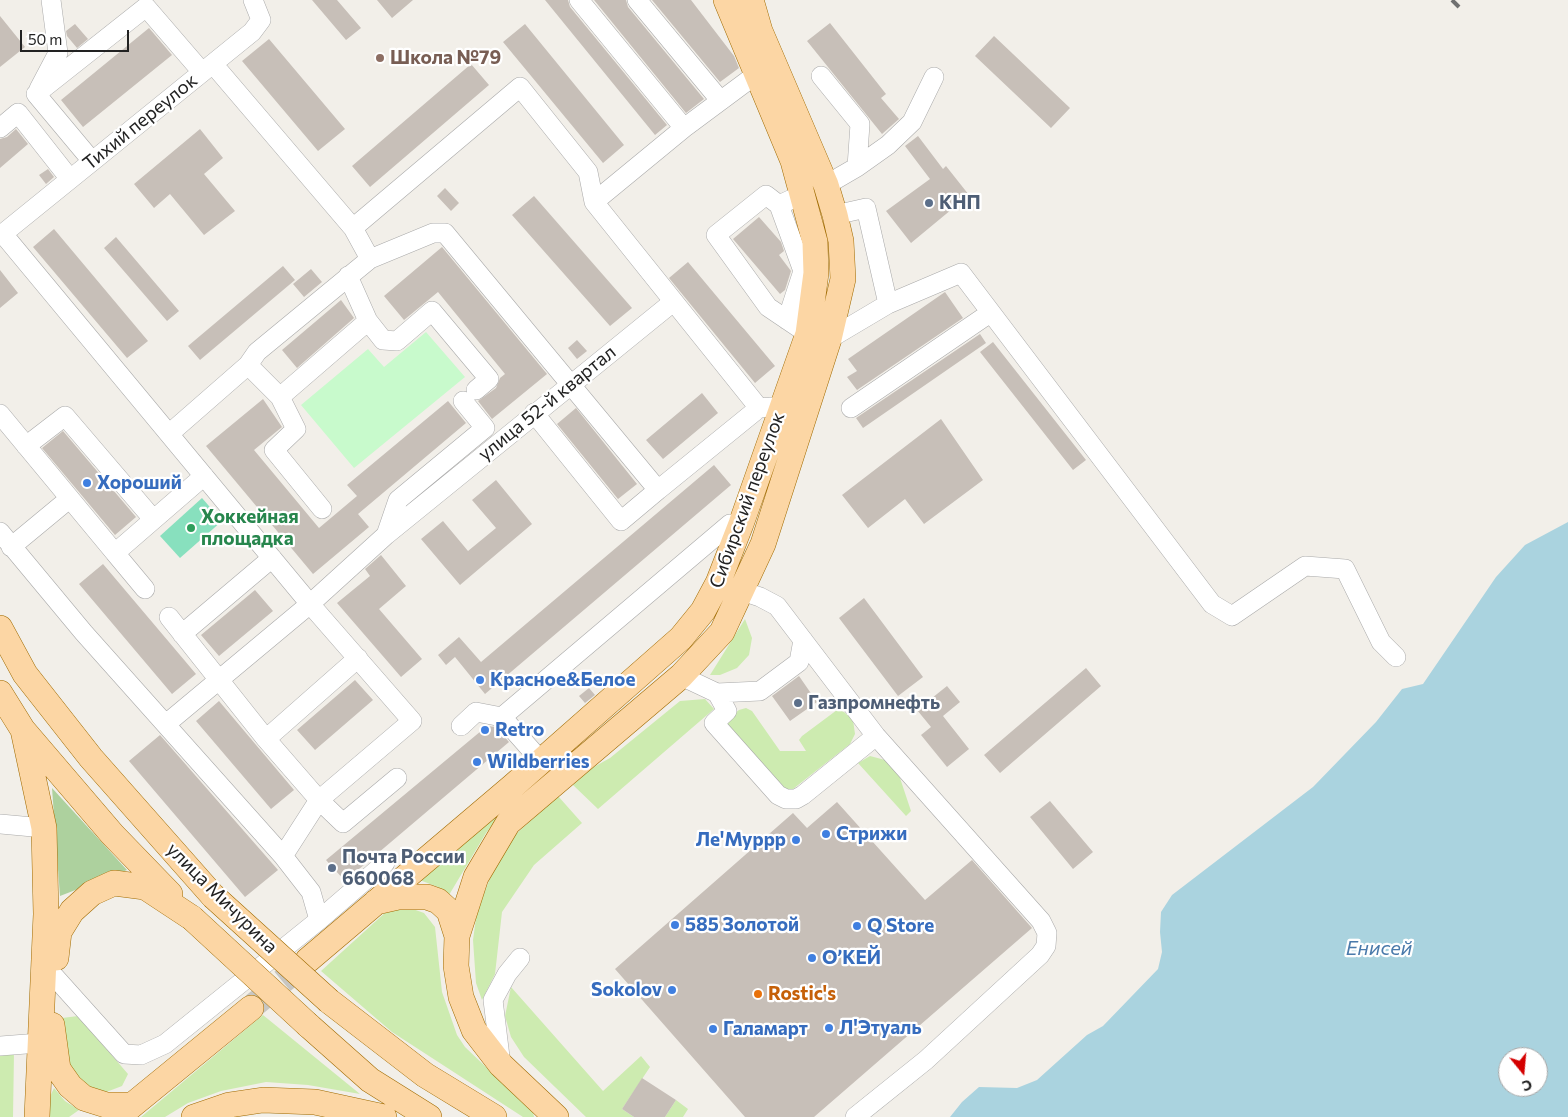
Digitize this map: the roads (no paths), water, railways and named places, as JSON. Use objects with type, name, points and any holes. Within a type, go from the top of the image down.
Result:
[{"type":"main road","name":"Сибирский переулок","points":[[308,960],[541,761],[681,638],[703,611],[718,583],[742,524],[770,408],[818,336],[815,242],[803,194],[793,161],[726,0]]},
{"type":"main road","name":"Сибирский переулок","points":[[457,936],[476,877],[508,823],[681,676],[722,632],[763,544],[818,336],[843,279],[841,241],[826,185],[760,31],[751,0]]},
{"type":"main road","points":[[803,194],[826,185]]},
{"type":"main road","points":[[718,583],[742,591]]},
{"type":"main road","name":"улица Мичурина","points":[[0,628],[25,674],[91,758],[213,896],[329,1001],[425,1076],[494,1117]]},
{"type":"main road","name":"улица Мичурина","points":[[0,693],[23,730],[112,834],[192,918],[370,1080],[429,1117]]},
{"type":"main road","points":[[23,730],[44,828],[46,914],[37,1117]]},
{"type":"main road","points":[[192,918],[146,887],[114,883],[92,893],[72,911],[60,932],[54,976],[52,1022],[58,1069],[70,1086],[84,1098],[125,1111],[251,1008]]},
{"type":"main road","points":[[376,902],[408,897],[427,897],[438,901],[449,911],[457,936],[456,966],[466,1015],[474,1030],[501,1065],[556,1117]]},
{"type":"main road","points":[[194,1117],[229,1105],[263,1100],[315,1102],[384,1117]]},
{"type":"street","points":[[36,94],[58,53],[51,0]]},
{"type":"street","name":"Тихий переулок","points":[[1,235],[252,32],[261,20],[253,0]]},
{"type":"street","points":[[579,0],[684,128]]},
{"type":"street","points":[[637,0],[720,100]]},
{"type":"street","points":[[36,94],[140,3],[207,68],[353,228],[370,259]]},
{"type":"street","points":[[594,202],[684,128],[758,73]]},
{"type":"street","points":[[821,76],[860,124],[857,168]]},
{"type":"street","points":[[826,185],[857,168],[888,145],[912,122],[934,77]]},
{"type":"street","points":[[353,228],[520,87],[588,172],[594,202],[673,302],[770,408],[658,490],[621,521],[534,413]]},
{"type":"street","points":[[36,94],[92,162]]},
{"type":"street","points":[[0,128],[18,113],[70,179]]},
{"type":"street","points":[[780,205],[803,194]]},
{"type":"street","points":[[787,320],[803,271],[780,205],[766,195],[716,235],[768,307],[787,320],[818,336],[961,273],[990,314],[1212,604],[1232,616],[1305,566],[1345,569],[1381,642],[1396,657]]},
{"type":"street","points":[[835,215],[866,208],[888,304]]},
{"type":"street","points":[[169,434],[248,365],[257,352],[370,259],[433,234],[445,233],[658,490]]},
{"type":"street","points":[[1,235],[310,604],[412,721],[319,800],[282,856]]},
{"type":"street","points":[[348,276],[368,321],[383,340],[397,341],[432,311],[489,379],[469,395],[485,428],[398,500],[386,535]]},
{"type":"street","name":"улица 52-й квартал","points":[[166,724],[310,604],[386,535],[569,384],[673,302]]},
{"type":"street","points":[[851,408],[990,314]]},
{"type":"street","points":[[280,397],[368,321]]},
{"type":"street","points":[[248,365],[280,397],[296,429],[274,450],[322,509]]},
{"type":"street","points":[[0,414],[145,589]]},
{"type":"street","points":[[26,446],[65,416],[153,519]]},
{"type":"street","points":[[115,553],[204,476]]},
{"type":"street","points":[[69,499],[6,539],[84,633],[282,856],[311,892],[319,920]]},
{"type":"street","points":[[502,717],[730,524],[742,524]]},
{"type":"street","points":[[182,634],[272,558]]},
{"type":"street","points":[[742,591],[760,597],[777,606],[876,736],[1041,921],[1047,933],[1047,940],[1040,956],[926,1060],[854,1117]]},
{"type":"street","points":[[169,617],[266,739],[319,800],[343,824],[398,778]]},
{"type":"street","points":[[681,676],[717,693],[760,691],[798,662],[803,640]]},
{"type":"street","points":[[266,739],[358,658]]},
{"type":"street","points":[[717,693],[727,711],[714,723],[782,798],[796,799],[876,736]]},
{"type":"street","points":[[460,726],[476,712],[502,717],[541,761]]},
{"type":"street","points":[[0,824],[44,828]]},
{"type":"street","points":[[54,976],[124,1054],[141,1055],[165,1044],[319,920],[385,863]]},
{"type":"street","points":[[501,1065],[493,1000],[507,974],[520,958]]},
{"type":"street","points":[[0,1046],[39,1043]]},
{"type":"water","name":"Енисей","points":[[1568,522],[1568,1117],[950,1117],[962,1102],[979,1087],[1017,1088],[1037,1080],[1087,1035],[1103,1026],[1158,969],[1162,952],[1161,912],[1172,895],[1313,787],[1376,722],[1402,689],[1423,684],[1496,577],[1525,545]]},
{"type":"tunnel","points":[[254,1005],[308,960]]},
{"type":"railway","points":[[1452,0],[1459,7]]},
{"type":"place","name":"Школа №79","points":[[380,58]]},
{"type":"place","name":"КНП","points":[[929,203]]},
{"type":"place","name":"Хороший","points":[[87,483]]},
{"type":"place","name":"Хоккейная площадка","points":[[191,528]]},
{"type":"place","name":"Красное&Белое","points":[[480,680]]},
{"type":"place","name":"Газпромнефть","points":[[798,703]]},
{"type":"place","name":"Retro","points":[[485,730]]},
{"type":"place","name":"Wildberries","points":[[477,762]]},
{"type":"place","name":"Стрижи","points":[[826,834]]},
{"type":"place","name":"Ле'Муррр","points":[[796,840]]},
{"type":"place","name":"Почта России 660068","points":[[332,868]]},
{"type":"place","name":"585 Золотой","points":[[675,925]]},
{"type":"place","name":"Q Store","points":[[857,926]]},
{"type":"place","name":"О’КЕЙ","points":[[812,958]]},
{"type":"place","name":"Sokolov","points":[[672,990]]},
{"type":"place","name":"Rostic's","points":[[758,994]]},
{"type":"place","name":"Л'Этуаль","points":[[829,1028]]},
{"type":"place","name":"Галамарт","points":[[713,1029]]}]
